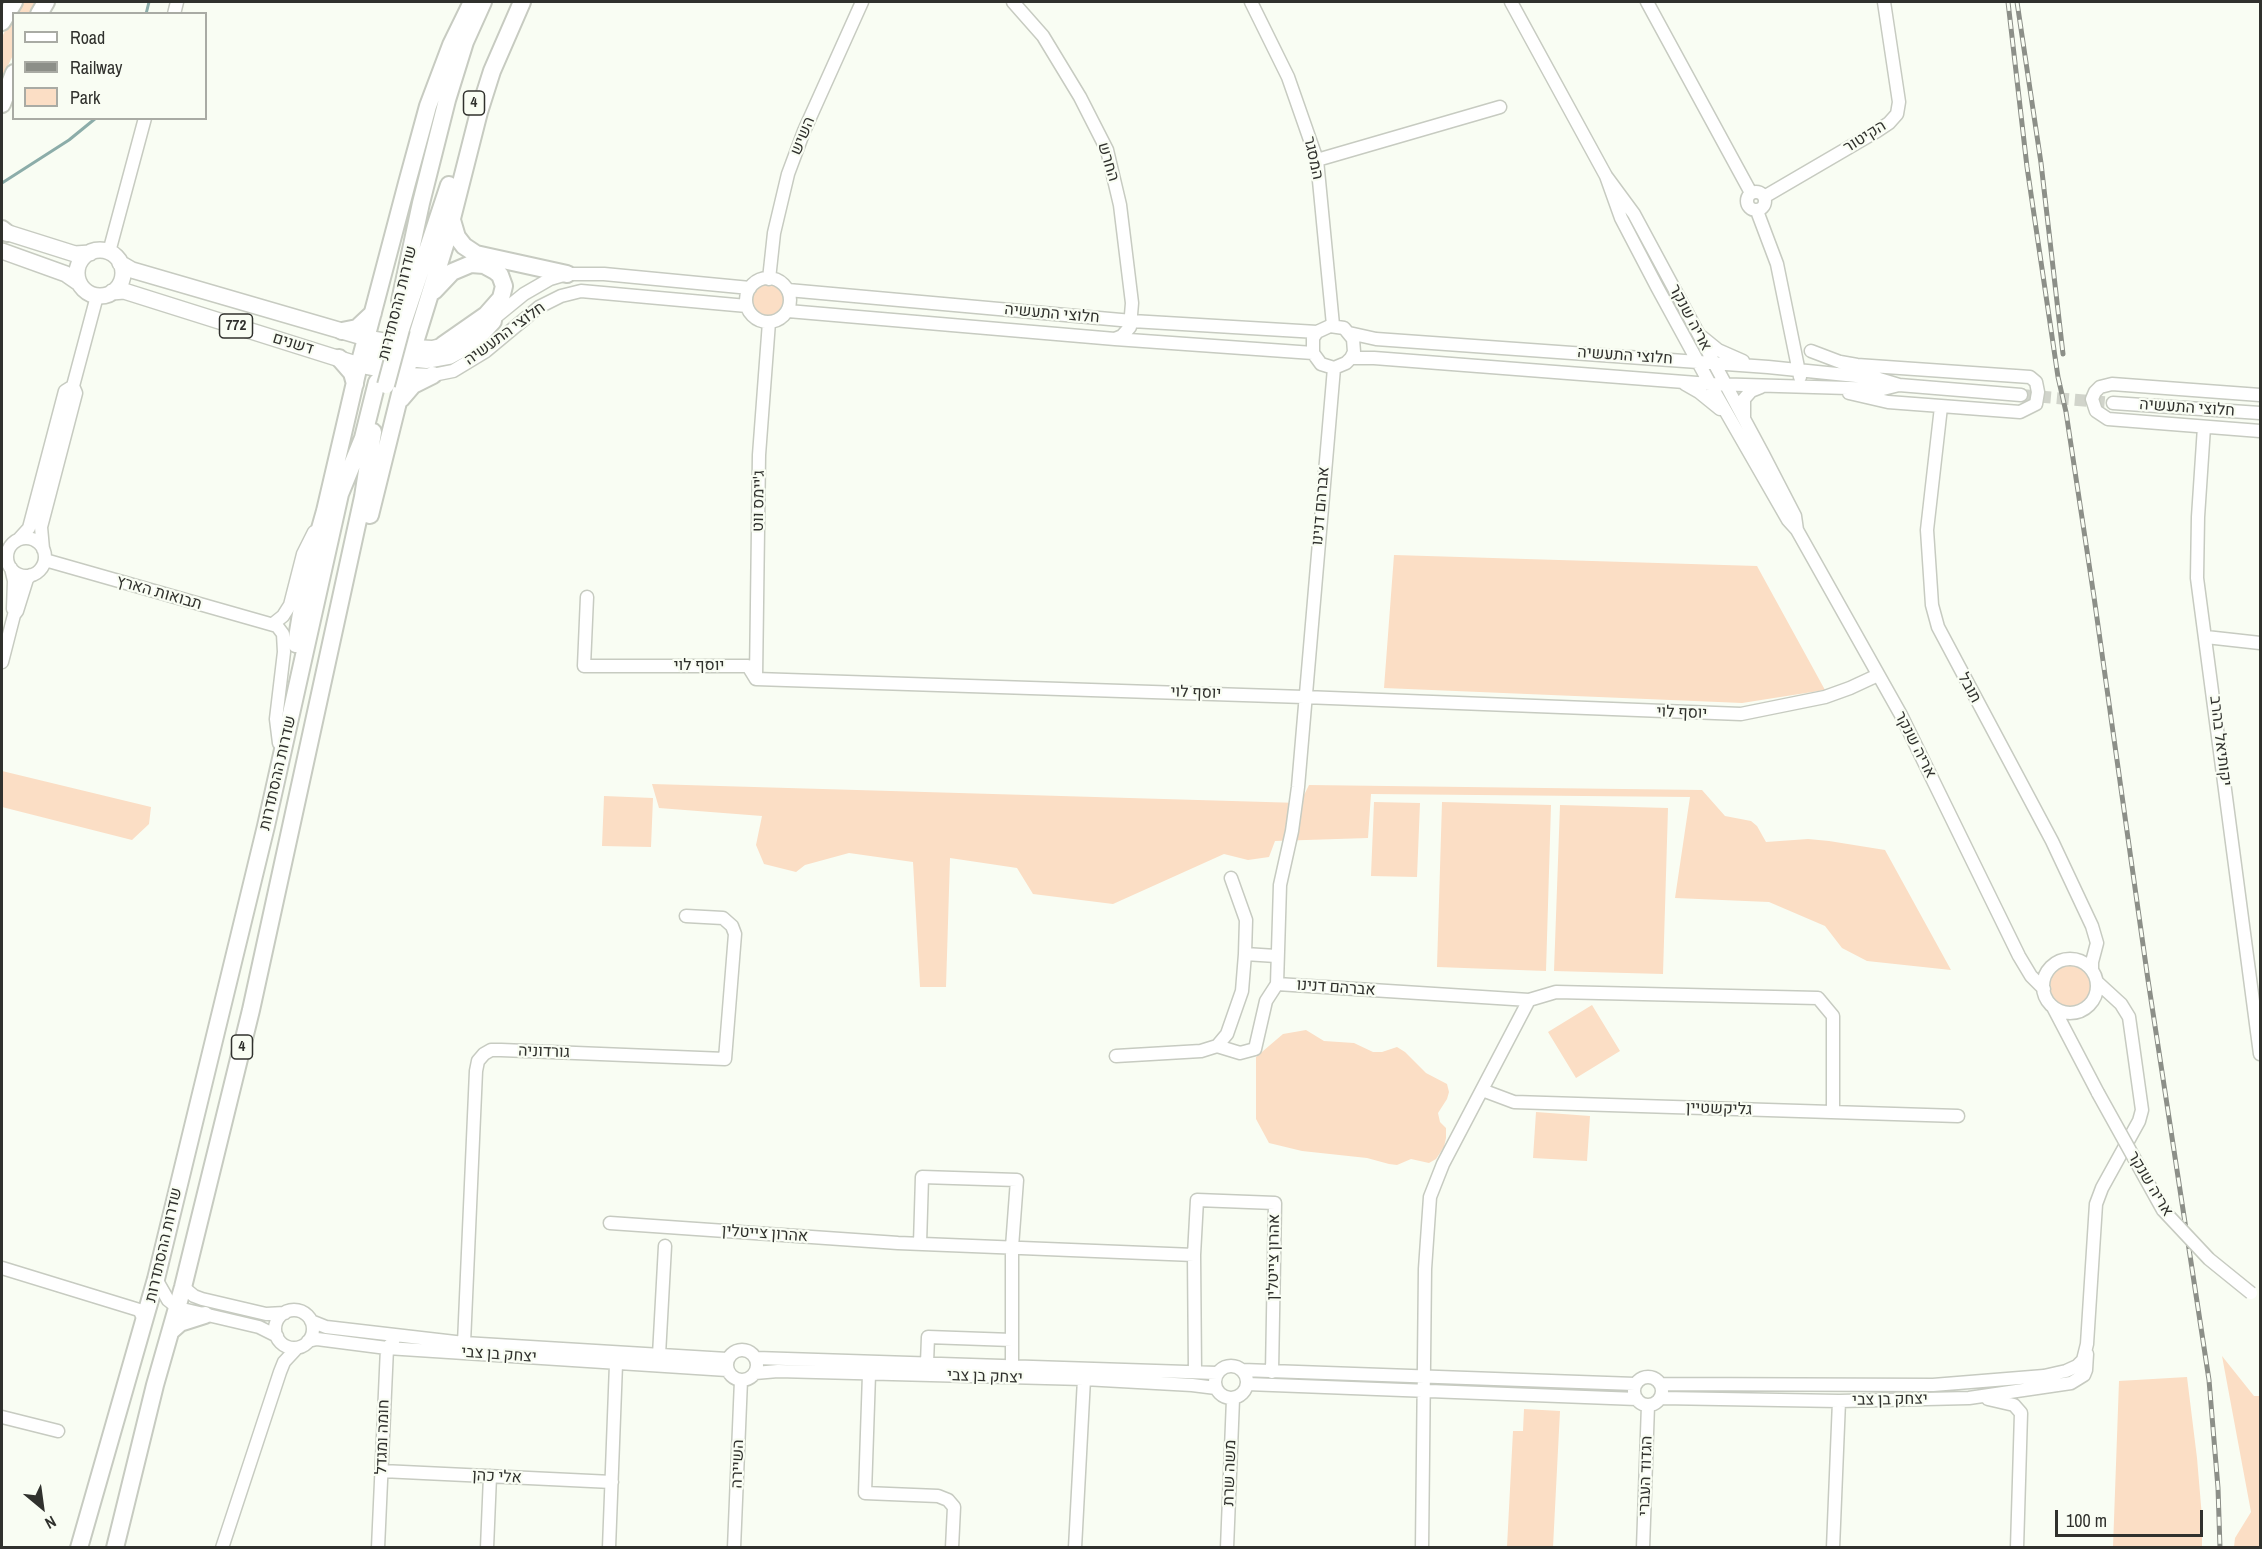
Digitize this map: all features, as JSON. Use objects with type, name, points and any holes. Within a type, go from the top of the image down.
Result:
[{"type":"highway","points":[[2,22],[14,2]]},
{"type":"highway","points":[[266,826],[308,571],[325,511],[359,365],[428,106],[451,45],[472,2]]},
{"type":"highway","name":"שדרות ההסתדרות","points":[[79,1548],[156,1280],[266,826],[340,494],[363,438],[406,276],[421,203],[465,42],[483,2]]},
{"type":"highway","name":"שדרות ההסתדרות","points":[[115,1548],[155,1385],[178,1308],[251,1010],[363,497],[371,442],[417,279],[447,214],[474,100],[516,2]]},
{"type":"highway","points":[[318,706],[326,693],[397,405],[428,299],[447,214],[492,71],[522,2]]},
{"type":"highway","points":[[2,104],[12,78]]},
{"type":"highway","points":[[447,214],[457,237],[467,249],[476,254],[567,274]]},
{"type":"highway","points":[[428,299],[447,275],[465,265],[484,265],[495,271],[503,281],[504,292],[498,303],[475,323],[443,345]]},
{"type":"highway","points":[[342,331],[361,325],[373,312]]},
{"type":"highway","points":[[359,365],[365,358],[374,354],[427,360],[455,353],[473,343],[493,321]]},
{"type":"highway","points":[[339,358],[352,374],[355,384]]},
{"type":"highway","points":[[397,405],[413,385],[434,375]]},
{"type":"highway","points":[[171,1331],[185,1321],[206,1316]]},
{"type":"main road","points":[[2,251],[66,274],[85,290],[105,294],[118,287],[122,278],[120,263],[109,252],[103,250],[75,254],[3,231]]},
{"type":"main road","points":[[79,283],[78,267],[84,256],[90,253]]},
{"type":"main road","name":"דשנים","points":[[120,263],[132,270],[366,338],[410,359]]},
{"type":"main road","name":"דשנים","points":[[105,294],[124,291],[359,365]]},
{"type":"street","name":"השיש","points":[[769,279],[779,208],[788,174],[804,131],[862,2]]},
{"type":"street","name":"החרש","points":[[1013,2],[1043,36],[1080,97],[1107,150],[1120,205],[1127,249],[1132,321]]},
{"type":"street","name":"המסגר","points":[[1251,2],[1288,77],[1317,160],[1333,326]]},
{"type":"street","name":"אריה שנקר","points":[[1511,2],[1606,176],[1635,214],[1795,516],[1797,530]]},
{"type":"street","points":[[1647,2],[1751,194]]},
{"type":"street","name":"הקיטור","points":[[1764,197],[1883,127],[1897,114],[1899,102],[1884,2]]},
{"type":"street","points":[[1317,160],[1500,107]]},
{"type":"street","points":[[109,252],[145,120]]},
{"type":"street","name":"אריה שנקר","points":[[1606,176],[1621,218],[1697,361],[1788,520],[1797,530],[1901,715],[2024,965],[2044,989]]},
{"type":"street","points":[[1757,192],[1764,197],[1764,206],[1757,211],[1751,209],[1747,204],[1747,198],[1757,192]]},
{"type":"street","points":[[1757,211],[1777,264],[1791,326],[1797,370],[1802,381],[1810,388]]},
{"type":"street","name":"חלוצי התעשיה","points":[[747,306],[581,291],[561,296],[539,307],[472,360],[453,370],[434,375],[410,359],[427,347],[443,345],[470,334],[493,321],[524,294],[550,279],[567,274],[604,274],[750,288]]},
{"type":"street","points":[[769,279],[758,281],[750,288],[747,306],[753,316],[768,322],[782,318],[788,311],[790,303],[788,290]]},
{"type":"street","name":"חלוצי התעשיה","points":[[769,279],[778,281],[788,290],[1132,321],[1317,332],[1333,326],[1344,328],[1349,333],[1376,339],[1697,361],[1846,374],[1883,379],[1899,386]]},
{"type":"street","points":[[2,662],[14,615],[14,581],[7,563],[8,552],[12,542],[29,528],[65,391],[73,386],[105,294]]},
{"type":"street","name":"חלוצי התעשיה","points":[[788,311],[1115,339],[1313,353]]},
{"type":"street","points":[[1115,339],[1126,332],[1132,321]]},
{"type":"street","name":"ג'יימס ווט","points":[[756,679],[759,454],[768,322]]},
{"type":"street","points":[[1791,326],[1812,351],[1825,362],[1846,374]]},
{"type":"street","points":[[1317,332],[1313,338],[1313,353],[1321,364],[1334,368],[1351,358],[1354,345],[1349,333]]},
{"type":"street","points":[[1699,335],[1730,356],[1768,367]]},
{"type":"street","points":[[1812,351],[1840,362],[1857,365],[2030,377],[2034,379],[2038,389],[2036,404],[2020,412],[1888,402],[1836,389]]},
{"type":"street","name":"חלוצי התעשיה","points":[[1351,358],[1682,383],[1836,389],[1883,389],[1899,386],[2021,395]]},
{"type":"street","name":"אברהם דנינו","points":[[1334,368],[1298,787],[1292,831],[1280,885],[1276,956],[1277,984],[1529,1000],[1556,992],[1818,998],[1833,1016],[1833,1112]]},
{"type":"street","points":[[1682,383],[1707,398],[1731,422]]},
{"type":"street","points":[[2260,395],[2112,384],[2100,387],[2092,396],[2094,408],[2108,419],[2260,431]]},
{"type":"street","points":[[14,615],[27,579],[40,569],[44,554],[41,527],[76,393],[73,386]]},
{"type":"street","points":[[1745,421],[1744,399],[1751,391],[1762,386]]},
{"type":"street","name":"חלוצי התעשיה","points":[[2113,403],[2260,413]]},
{"type":"street","name":"תובל","points":[[1941,407],[1927,530],[1930,586],[1938,627],[2052,841],[2092,926],[2097,940],[2092,962],[2094,976]]},
{"type":"street","name":"יקותיאל בהרב","points":[[2204,427],[2198,517],[2197,578],[2258,1010],[2260,1054]]},
{"type":"street","points":[[279,743],[276,719],[284,637],[279,628],[273,624],[283,616],[290,604],[303,554],[325,511]]},
{"type":"street","points":[[12,542],[31,539],[36,541],[44,554]]},
{"type":"street","name":"תבואות הארץ","points":[[44,554],[273,624]]},
{"type":"street","points":[[7,563],[20,575],[31,575]]},
{"type":"street","name":"יוסף לוי","points":[[587,597],[584,666],[748,666],[756,679],[1741,714],[1825,697],[1878,675]]},
{"type":"street","points":[[2206,637],[2260,643]]},
{"type":"street","points":[[1116,1056],[1201,1051],[1217,1046],[1227,1034],[1242,991],[1246,920],[1231,878]]},
{"type":"street","name":"גורדוניה","points":[[464,1343],[478,1062],[484,1054],[491,1050],[725,1059],[735,933],[732,926],[723,918],[686,916]]},
{"type":"street","points":[[2082,1011],[2067,1013],[2052,1006],[2044,989],[2044,979],[2048,971],[2060,962],[2083,958],[2096,948]]},
{"type":"street","points":[[1245,954],[1276,956]]},
{"type":"street","points":[[2072,1043],[2076,1018],[2096,996],[2094,976],[2084,963],[2074,960]]},
{"type":"street","points":[[2024,965],[2038,972],[2048,971]]},
{"type":"street","name":"יצחק בן צבי","points":[[1661,1398],[1839,1401],[1969,1398],[2042,1389],[2077,1381],[2086,1370],[2096,1204],[2102,1188],[2139,1121],[2142,1110],[2131,1025],[2121,1004],[2094,976]]},
{"type":"street","points":[[1217,1046],[1240,1053],[1255,1049],[1266,1001],[1277,984]]},
{"type":"street","points":[[2092,1002],[2105,998],[2121,1004]]},
{"type":"street","points":[[1422,1548],[1425,1269],[1430,1197],[1443,1164],[1529,1000]]},
{"type":"street","name":"אריה שנקר","points":[[2052,1006],[2163,1210],[2209,1259],[2256,1296]]},
{"type":"street","name":"גליקשטיין","points":[[1482,1090],[1514,1102],[1958,1116]]},
{"type":"street","points":[[920,1244],[922,1177],[1017,1180],[1012,1247],[1012,1366]]},
{"type":"street","name":"אהרון צייטלין","points":[[1195,1372],[1194,1255],[1197,1200],[1275,1203],[1272,1372]]},
{"type":"street","name":"אהרון צייטלין","points":[[610,1223],[920,1244],[1194,1255]]},
{"type":"street","points":[[658,1355],[665,1246]]},
{"type":"street","points":[[2,1268],[139,1310],[145,1321]]},
{"type":"street","points":[[156,1280],[168,1300],[178,1308],[259,1327],[277,1336],[282,1344],[297,1348]]},
{"type":"street","name":"יצחק בן צבי","points":[[183,1287],[189,1293],[202,1299],[266,1314],[302,1312],[311,1321],[326,1327],[464,1343],[658,1355],[727,1365]]},
{"type":"street","points":[[277,1336],[277,1322],[285,1313]]},
{"type":"street","points":[[223,1547],[280,1372],[288,1356],[308,1341],[312,1333],[311,1321]]},
{"type":"street","points":[[387,1348],[405,1337]]},
{"type":"street","points":[[927,1363],[928,1337],[1012,1340]]},
{"type":"street","name":"יצחק בן צבי","points":[[308,1341],[323,1340],[387,1348],[616,1364],[727,1365]]},
{"type":"street","points":[[464,1343],[473,1353]]},
{"type":"street","name":"יצחק בן צבי","points":[[1661,1384],[1970,1384],[2044,1376],[2066,1371],[2083,1360],[2086,1344]]},
{"type":"street","name":"חומה ומגדל","points":[[378,1548],[387,1348]]},
{"type":"street","points":[[744,1349],[756,1358],[757,1366],[754,1373],[741,1380],[732,1377],[727,1365],[734,1351],[744,1349]]},
{"type":"street","name":"יצחק בן צבי","points":[[756,1358],[1217,1373]]},
{"type":"street","points":[[609,1548],[616,1364]]},
{"type":"street","points":[[1242,1370],[1246,1384],[1242,1393],[1233,1399],[1221,1394],[1216,1388],[1217,1373],[1229,1365],[1242,1370],[1272,1372],[1635,1384]]},
{"type":"street","name":"יצחק בן צבי","points":[[754,1373],[778,1371],[1084,1379],[1192,1384],[1216,1388]]},
{"type":"street","points":[[869,1374],[865,1493],[938,1496],[948,1500],[954,1507],[952,1548]]},
{"type":"street","points":[[1246,1384],[1637,1399],[1648,1405],[1661,1398],[1663,1389],[1661,1384],[1651,1376],[1642,1378],[1635,1384],[1634,1392],[1637,1399]]},
{"type":"street","points":[[1075,1548],[1084,1379]]},
{"type":"street","name":"השיירה","points":[[735,1548],[741,1380]]},
{"type":"street","points":[[1969,1398],[2000,1401],[2014,1405],[2021,1413],[2017,1548]]},
{"type":"street","name":"משה שרת","points":[[1227,1548],[1233,1399]]},
{"type":"street","points":[[1833,1548],[1839,1401]]},
{"type":"street","name":"הגדוד העברי","points":[[1643,1548],[1648,1405]]},
{"type":"street","points":[[2,1417],[58,1431]]},
{"type":"street","name":"אלי כהן","points":[[382,1472],[612,1482]]},
{"type":"street","points":[[487,1548],[490,1476]]},
{"type":"green space","points":[[21,2],[41,2],[36,12],[15,12]]},
{"type":"green space","points":[[12,17],[12,57],[2,78],[2,37]]},
{"type":"green space","points":[[768,284],[780,289],[785,301],[780,313],[768,318],[756,313],[751,301],[756,289]]},
{"type":"green space","points":[[1394,555],[1757,566],[1825,690],[1742,703],[1384,688]]},
{"type":"green space","points":[[2,771],[151,807],[149,824],[132,840],[2,807]]},
{"type":"green space","points":[[652,784],[1300,803],[1309,785],[1702,790],[1725,816],[1751,821],[1757,826],[1766,842],[1808,839],[1885,850],[1951,970],[1867,961],[1842,948],[1825,926],[1769,902],[1675,898],[1690,797],[1371,794],[1368,838],[1275,841],[1269,857],[1248,860],[1224,854],[1113,904],[1033,894],[1017,868],[950,858],[946,987],[920,987],[913,862],[849,853],[805,865],[796,872],[764,864],[756,845],[762,816],[659,808]]},
{"type":"green space","points":[[604,796],[653,798],[651,847],[602,846]]},
{"type":"green space","points":[[1374,802],[1420,803],[1417,877],[1371,876]]},
{"type":"green space","points":[[1442,802],[1551,805],[1546,971],[1437,967]]},
{"type":"green space","points":[[1560,805],[1668,808],[1663,974],[1554,971]]},
{"type":"green space","points":[[2071,965],[2079,966],[2086,971],[2091,978],[2091,994],[2086,1001],[2079,1006],[2071,1007],[2063,1006],[2056,1001],[2051,994],[2050,986],[2051,978],[2056,971],[2063,966]]},
{"type":"green space","points":[[1592,1005],[1620,1051],[1576,1078],[1548,1032]]},
{"type":"green space","points":[[1306,1030],[1324,1041],[1354,1043],[1373,1052],[1382,1052],[1397,1047],[1426,1073],[1447,1084],[1449,1092],[1447,1099],[1438,1113],[1440,1122],[1446,1128],[1446,1138],[1444,1147],[1436,1159],[1429,1163],[1411,1159],[1397,1165],[1367,1158],[1302,1151],[1269,1143],[1256,1119],[1256,1057],[1283,1034]]},
{"type":"green space","points":[[1536,1112],[1590,1116],[1587,1161],[1533,1158]]},
{"type":"green space","points":[[2222,1356],[2254,1396],[2260,1396],[2260,1547],[2234,1547],[2235,1538],[2251,1512]]},
{"type":"green space","points":[[2187,1377],[2197,1458],[2202,1547],[2113,1547],[2119,1381]]},
{"type":"green space","points":[[1524,1409],[1560,1411],[1553,1547],[1507,1547],[1513,1431],[1523,1431]]},
{"type":"waterway","points":[[146,12],[149,2]]},
{"type":"waterway","points":[[2,183],[69,140],[94,120]]},
{"type":"tunnel","points":[[2021,395],[2113,403]]},
{"type":"railway","points":[[2008,2],[2027,167],[2094,597],[2148,980],[2209,1380],[2218,1488],[2220,1548]]},
{"type":"railway","points":[[2017,2],[2041,163],[2063,354]]}]
